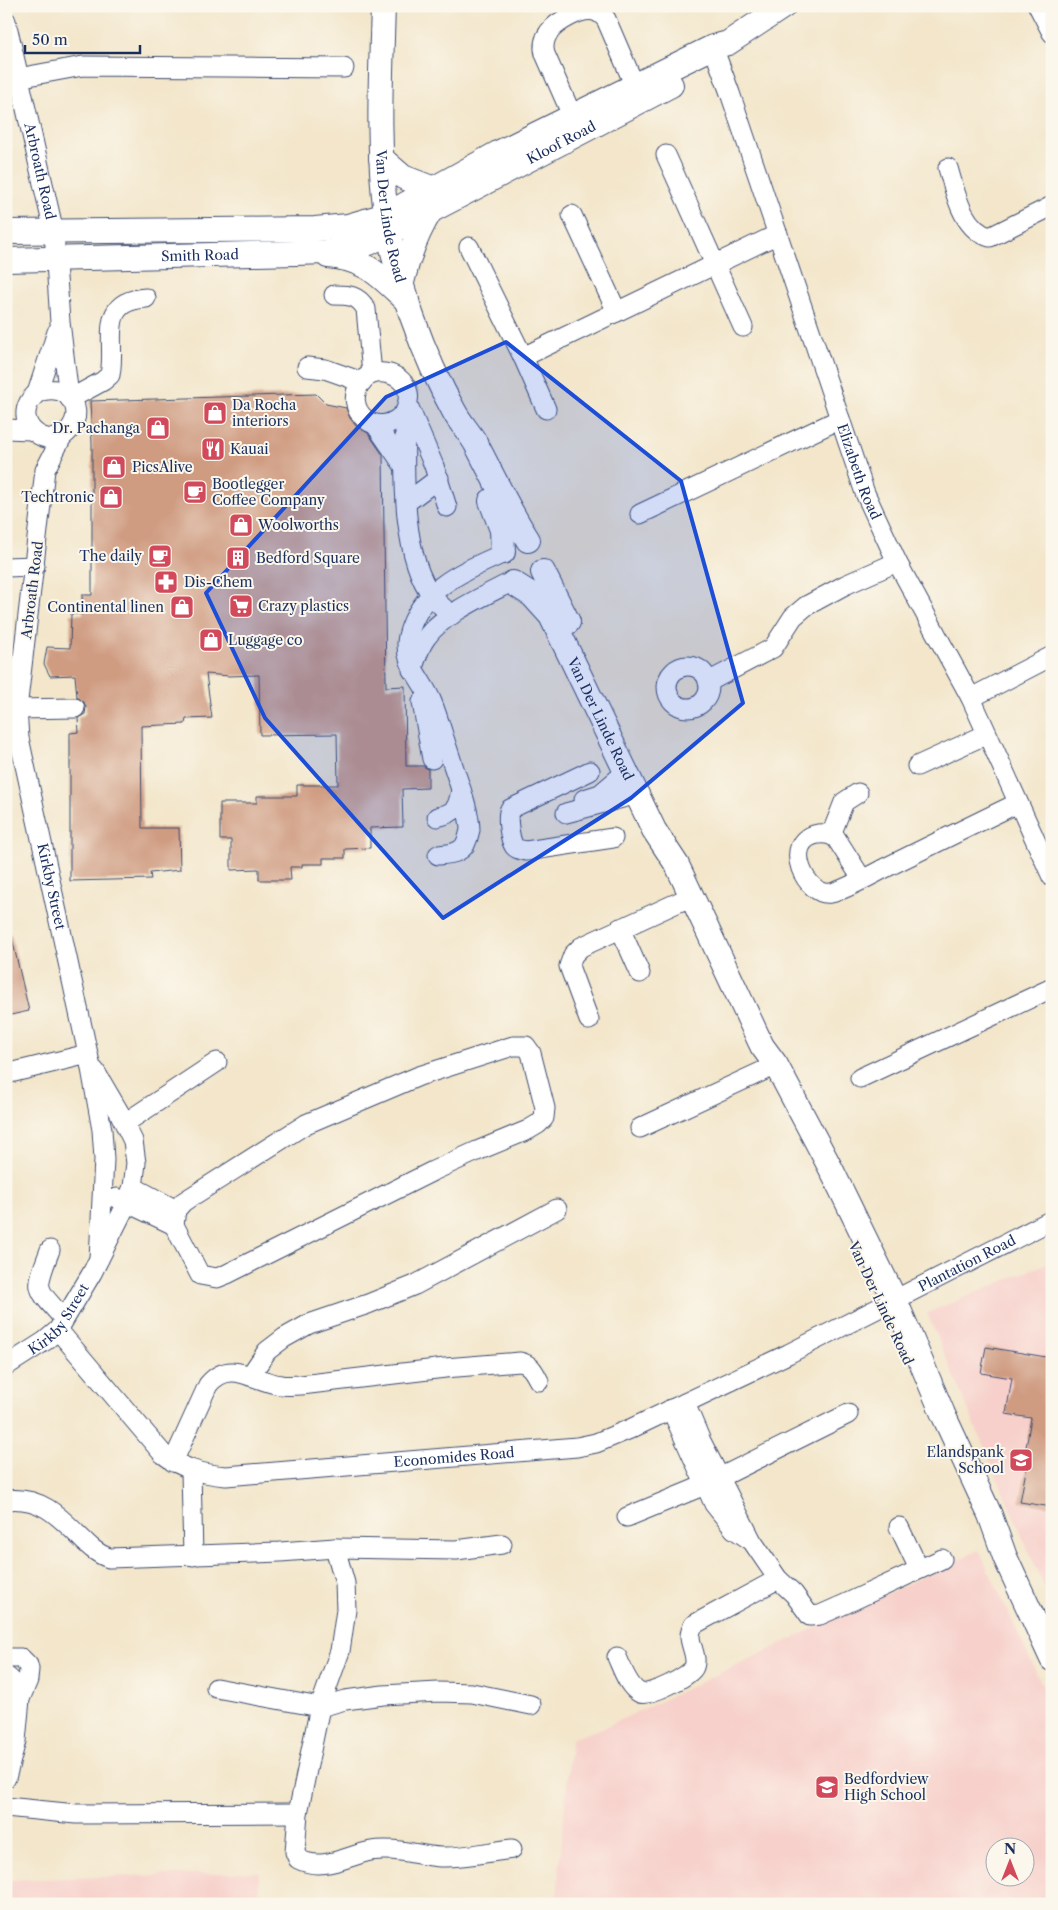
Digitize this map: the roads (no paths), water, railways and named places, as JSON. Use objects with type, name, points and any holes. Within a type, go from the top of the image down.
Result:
[{"type":"main road","name":"Van Der Linde Road","points":[[383,6],[382,165],[388,224],[405,293],[430,362],[456,414],[475,443],[509,510],[528,540]]},
{"type":"main road","name":"Kloof Road","points":[[388,224],[432,199],[719,50],[784,6]]},
{"type":"main road","points":[[295,253],[342,257],[357,261],[369,267],[405,293],[409,254],[432,199],[403,177],[382,165],[377,185],[365,203],[342,218],[315,229]]},
{"type":"main road","name":"Smith Road","points":[[6,232],[315,229],[388,224]]},
{"type":"main road","name":"Smith Road","points":[[6,260],[327,252],[369,243],[388,224]]},
{"type":"main road","name":"Van Der Linde Road","points":[[456,414],[465,448],[500,521],[502,553]]},
{"type":"main road","points":[[528,540],[543,552],[545,559],[543,572],[534,582],[520,585],[512,582],[502,572],[500,566],[502,553],[513,542],[528,540]]},
{"type":"main road","name":"Van Der Linde Road","points":[[543,572],[666,825],[677,865]]},
{"type":"main road","name":"Van Der Linde Road","points":[[512,582],[532,595],[551,616],[654,830],[677,865],[769,1060],[787,1104],[888,1303],[974,1506],[992,1542],[1005,1557],[1052,1659]]},
{"type":"street","points":[[1038,6],[1052,33]]},
{"type":"street","points":[[576,125],[545,54],[544,47],[548,33],[572,16],[588,10],[600,13],[606,19],[638,93]]},
{"type":"street","name":"Arbroath Road","points":[[6,21],[12,79],[54,232],[60,322],[70,398]]},
{"type":"street","name":"Elizabeth Road","points":[[719,50],[730,93],[865,493],[896,562],[971,698],[1052,877]]},
{"type":"street","points":[[12,79],[83,66],[344,68]]},
{"type":"street","points":[[666,155],[743,327]]},
{"type":"street","points":[[948,168],[959,204],[972,226],[980,234],[990,237],[1052,206]]},
{"type":"street","points":[[572,215],[617,312]]},
{"type":"street","points":[[523,357],[778,234]]},
{"type":"street","points":[[469,247],[546,408]]},
{"type":"street","points":[[334,295],[354,296],[361,300],[366,309],[361,415],[367,421],[384,425],[392,423],[407,409]]},
{"type":"street","points":[[70,398],[103,381],[110,375],[112,326],[116,310],[128,300],[146,298]]},
{"type":"street","name":"Arbroath Road","points":[[37,393],[55,343],[60,322]]},
{"type":"street","points":[[316,368],[363,385],[388,373],[402,382],[408,396],[404,466],[412,548],[418,570],[432,596],[452,615]]},
{"type":"street","points":[[6,429],[34,432],[50,439],[63,435],[70,430],[76,416],[75,408],[70,398],[58,390],[50,388],[37,393],[31,398],[25,414],[27,422],[34,432]]},
{"type":"street","points":[[407,409],[439,478],[447,507]]},
{"type":"street","points":[[640,514],[840,419]]},
{"type":"street","points":[[375,424],[404,466]]},
{"type":"street","name":"Arbroath Road","points":[[12,709],[35,566],[44,470],[34,432]]},
{"type":"street","name":"Arbroath Road","points":[[44,470],[63,435]]},
{"type":"street","points":[[407,502],[439,478]]},
{"type":"street","points":[[438,855],[455,853],[461,850],[468,837],[469,823],[461,790],[432,702],[417,677],[407,652],[408,636],[422,607],[438,589],[454,576],[502,553]]},
{"type":"street","points":[[708,682],[768,652],[773,648],[799,610],[821,597],[896,562]]},
{"type":"street","points":[[6,567],[35,566]]},
{"type":"street","points":[[432,758],[417,677],[426,638],[435,627],[452,615],[512,582]]},
{"type":"street","points":[[971,698],[1052,656]]},
{"type":"street","points":[[12,709],[75,708]]},
{"type":"street","name":"Kirkby Street","points":[[12,709],[89,1058],[102,1130],[104,1159],[99,1259]]},
{"type":"street","points":[[917,766],[987,734]]},
{"type":"street","points":[[590,771],[510,810],[507,814],[514,846],[518,850],[526,851],[613,838]]},
{"type":"street","points":[[565,809],[600,794],[626,772]]},
{"type":"street","points":[[558,786],[576,844]]},
{"type":"street","points":[[437,817],[451,813],[457,807],[461,790]]},
{"type":"street","points":[[831,835],[844,802],[858,793]]},
{"type":"street","points":[[565,809],[637,794]]},
{"type":"street","points":[[862,879],[836,838],[831,835],[820,833],[811,836],[804,840],[798,850],[800,862],[807,879],[820,892],[832,893],[862,879],[1018,803]]},
{"type":"street","points":[[589,1020],[569,966],[573,955],[580,946],[692,896]]},
{"type":"street","points":[[620,928],[640,973]]},
{"type":"street","points":[[860,1078],[1052,988]]},
{"type":"street","points":[[102,1192],[130,1195],[175,1218],[200,1275],[217,1278],[433,1171],[528,1130],[544,1118],[545,1108],[531,1053],[526,1046],[495,1052],[419,1076],[306,1124],[183,1202],[175,1218]]},
{"type":"street","points":[[6,1074],[89,1058]]},
{"type":"street","name":"Kirkby Street","points":[[6,1366],[45,1341],[61,1325],[99,1259],[130,1195],[136,1170],[136,1151],[133,1140],[124,1120],[89,1058]]},
{"type":"street","points":[[640,1128],[769,1060]]},
{"type":"street","points":[[102,1130],[124,1120],[217,1062]]},
{"type":"street","points":[[250,1376],[267,1351],[284,1338],[309,1324],[368,1304],[415,1285],[557,1209]]},
{"type":"street","name":"Plantation Road","points":[[888,1303],[1052,1220]]},
{"type":"street","name":"Economides Road","points":[[50,1250],[38,1286],[61,1325],[154,1445],[173,1462],[191,1471],[207,1475],[226,1476],[577,1447],[596,1443],[678,1406],[888,1303]]},
{"type":"street","points":[[173,1462],[208,1385],[215,1377],[224,1372],[250,1376],[280,1385],[301,1385],[445,1368],[520,1362],[527,1363],[539,1380]]},
{"type":"street","points":[[678,1406],[712,1481],[778,1579],[794,1594],[810,1616],[820,1615],[942,1559]]},
{"type":"street","points":[[627,1517],[712,1481],[848,1414]]},
{"type":"street","points":[[191,1471],[193,1556]]},
{"type":"street","points":[[6,1500],[32,1501],[59,1515],[98,1553],[109,1558],[193,1556],[335,1548],[456,1550],[502,1544]]},
{"type":"street","points":[[899,1527],[919,1569]]},
{"type":"street","points":[[335,1548],[345,1584],[346,1610],[340,1651],[320,1707],[298,1813],[295,1852],[298,1859],[306,1863],[321,1864],[388,1849],[440,1857],[473,1855],[512,1849]]},
{"type":"street","points":[[617,1657],[627,1679],[641,1694],[644,1695],[664,1687],[685,1676],[693,1669],[695,1662],[690,1636],[693,1625],[778,1579]]},
{"type":"street","points":[[6,1658],[21,1658],[30,1669],[28,1680],[20,1698],[16,1741],[6,1778]]},
{"type":"street","points":[[6,1676],[17,1688],[20,1698]]},
{"type":"street","points":[[216,1688],[320,1707],[345,1700],[383,1695],[438,1692],[472,1693],[531,1705]]},
{"type":"street","points":[[6,1807],[76,1814],[298,1813]]},
{"type":"place","name":"Da Rocha interiors","points":[[215,413]]},
{"type":"place","name":"Dr. Pachanga","points":[[158,428]]},
{"type":"place","name":"Kauai","points":[[213,449]]},
{"type":"place","name":"PicsAlive","points":[[114,467]]},
{"type":"place","name":"Bootlegger Coffee Company","points":[[195,492]]},
{"type":"place","name":"Techtronic","points":[[111,497]]},
{"type":"place","name":"Woolworths","points":[[241,525]]},
{"type":"place","name":"The daily","points":[[160,556]]},
{"type":"place","name":"Bedford Square","points":[[238,558]]},
{"type":"place","name":"Dis-Chem","points":[[166,582]]},
{"type":"place","name":"Crazy plastics","points":[[241,606]]},
{"type":"place","name":"Continental linen","points":[[182,607]]},
{"type":"place","name":"Luggage co","points":[[211,640]]},
{"type":"place","name":"Elandspank School","points":[[1021,1460]]},
{"type":"place","name":"Bedfordview High School","points":[[827,1787]]}]
